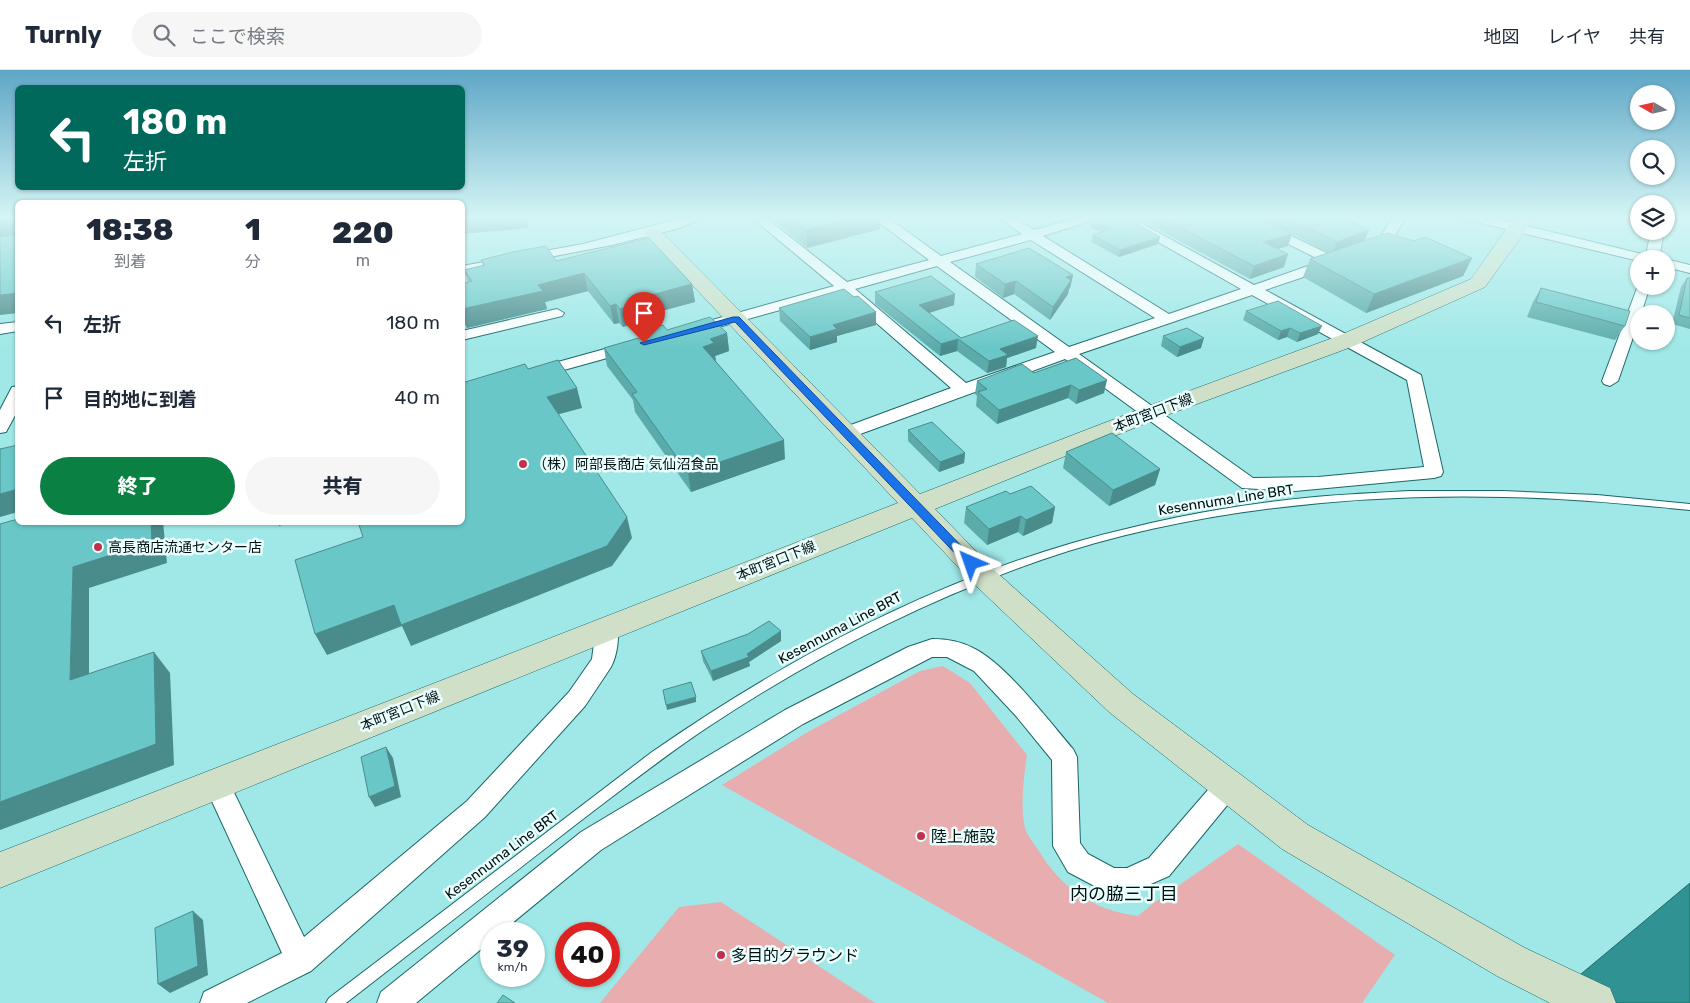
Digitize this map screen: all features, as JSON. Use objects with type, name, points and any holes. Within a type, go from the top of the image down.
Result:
[{"type":"street","points":[[465,270],[520,261]]},
{"type":"street","points":[[680,261],[984,577],[1121,702],[1295,837],[1511,962],[1595,1003]]},
{"type":"street","points":[[811,261],[964,390]]},
{"type":"street","points":[[681,333],[941,261],[1249,484],[1280,487],[1388,474],[1434,472],[1415,378],[1199,261]]},
{"type":"street","points":[[1074,261],[1167,319]]},
{"type":"street","points":[[846,433],[1068,353],[1338,261]]},
{"type":"street","name":"本町宮口下線","points":[[0,870],[1151,413],[1346,341],[1478,284],[1495,261]]},
{"type":"street","points":[[1675,266],[1690,269]]},
{"type":"street","points":[[1610,381],[1640,295]]},
{"type":"street","points":[[465,335],[557,313]]},
{"type":"street","points":[[0,329],[15,326]]},
{"type":"street","points":[[517,378],[644,343]]},
{"type":"street","points":[[0,428],[15,397]]},
{"type":"street","points":[[214,1003],[300,960],[476,810],[577,699],[603,661],[607,628]]},
{"type":"street","points":[[392,1003],[591,841],[794,717],[916,653],[932,648],[948,648],[965,654],[982,665],[1064,758],[1067,846],[1078,863],[1092,872],[1112,881],[1128,881],[1159,867],[1228,784]]},
{"type":"street","points":[[217,784],[300,960]]},
{"type":"lane","name":"Kesennuma Line BRT","points":[[334,1003],[666,748],[749,694],[864,630],[984,577],[1101,540],[1189,519],[1243,510],[1341,499],[1438,494],[1560,496],[1690,508]]},
{"type":"shaded area","name":"陸上施設","points":[[943,666],[970,683],[1027,755],[1023,802],[1025,828],[1046,862],[1067,886],[1079,895],[1106,908],[1138,916],[1238,844],[1395,955],[1362,1003],[1108,1003],[722,785],[806,733],[920,671]]},
{"type":"shaded area","name":"多目的グラウンド","points":[[721,902],[875,1003],[600,1003],[613,987],[620,987],[620,979],[679,907]]},
{"type":"water","points":[[1690,883],[1690,1003],[1587,1003],[1575,979]]},
{"type":"building","points":[[0,261],[15,261],[15,293],[0,295]]},
{"type":"building","points":[[481,261],[670,261],[692,284],[640,298],[654,314],[636,319],[626,307],[620,309],[616,304],[610,306],[584,273],[538,285],[543,291],[465,308],[465,283],[472,281],[465,270],[485,265]]},
{"type":"building","points":[[987,261],[1049,261],[1073,275],[1066,277],[1071,280],[1053,307],[1016,281],[1005,284],[976,264]]},
{"type":"building","points":[[1244,261],[1269,261],[1254,266]]},
{"type":"building","points":[[1313,261],[1465,261],[1374,294]]},
{"type":"building","points":[[931,276],[955,294],[919,305],[961,338],[1014,320],[1038,336],[1000,349],[1008,355],[989,361],[958,339],[941,344],[875,292]]},
{"type":"building","points":[[1687,278],[1690,278],[1690,318],[1679,315]]},
{"type":"building","points":[[1541,288],[1630,311],[1625,326],[1536,302]]},
{"type":"building","points":[[844,289],[854,297],[858,296],[876,312],[833,325],[837,329],[810,337],[779,308]]},
{"type":"building","points":[[1278,301],[1322,326],[1300,333],[1290,328],[1281,331],[1246,311]]},
{"type":"building","points":[[710,317],[727,333],[710,339],[714,343],[703,347],[784,440],[688,473],[632,394],[637,392],[604,348],[649,335],[645,330],[663,325],[667,330]]},
{"type":"building","points":[[1187,328],[1204,338],[1180,347],[1163,336]]},
{"type":"building","points":[[1076,358],[1107,380],[1079,390],[1071,385],[999,410],[978,392],[987,389],[977,381],[1022,364],[1034,373]]},
{"type":"building","name":"（株）阿部長商店 気仙沼食品","points":[[558,360],[577,388],[547,397],[627,517],[607,546],[401,625],[394,605],[315,634],[295,560],[363,537],[359,525],[465,525],[465,382],[525,364],[528,369]]},
{"type":"building","points":[[932,422],[965,453],[940,462],[908,430]]},
{"type":"building","points":[[1112,433],[1160,469],[1113,490],[1066,452]]},
{"type":"building","points":[[15,446],[15,490],[0,494],[0,449]]},
{"type":"building","points":[[1031,486],[1055,507],[1026,520],[1021,516],[989,529],[966,507],[1006,491],[1010,494]]},
{"type":"building","points":[[15,520],[15,525],[151,525],[152,542],[73,567],[70,680],[154,652],[156,744],[0,802],[0,524]]},
{"type":"building","points":[[769,621],[781,631],[747,654],[749,657],[711,671],[701,651],[748,634]]},
{"type":"building","points":[[691,682],[696,697],[666,705],[663,690]]},
{"type":"building","points":[[386,747],[395,786],[369,797],[361,757]]},
{"type":"building","points":[[193,911],[198,966],[158,984],[155,928]]},
{"type":"building","points":[[503,995],[515,1003],[497,1003]]},
{"type":"place","name":"（株）阿部長商店 気仙沼食品","points":[[523,464]]},
{"type":"place","name":"高長商店流通センター店","points":[[98,547]]},
{"type":"place","name":"陸上施設","points":[[921,836]]},
{"type":"place","name":"多目的グラウンド","points":[[721,955]]},
{"type":"district","name":"内の脇三丁目","points":[[1124,894]]},
{"type":"route","points":[[644,343],[736,319],[971,563]]}]
